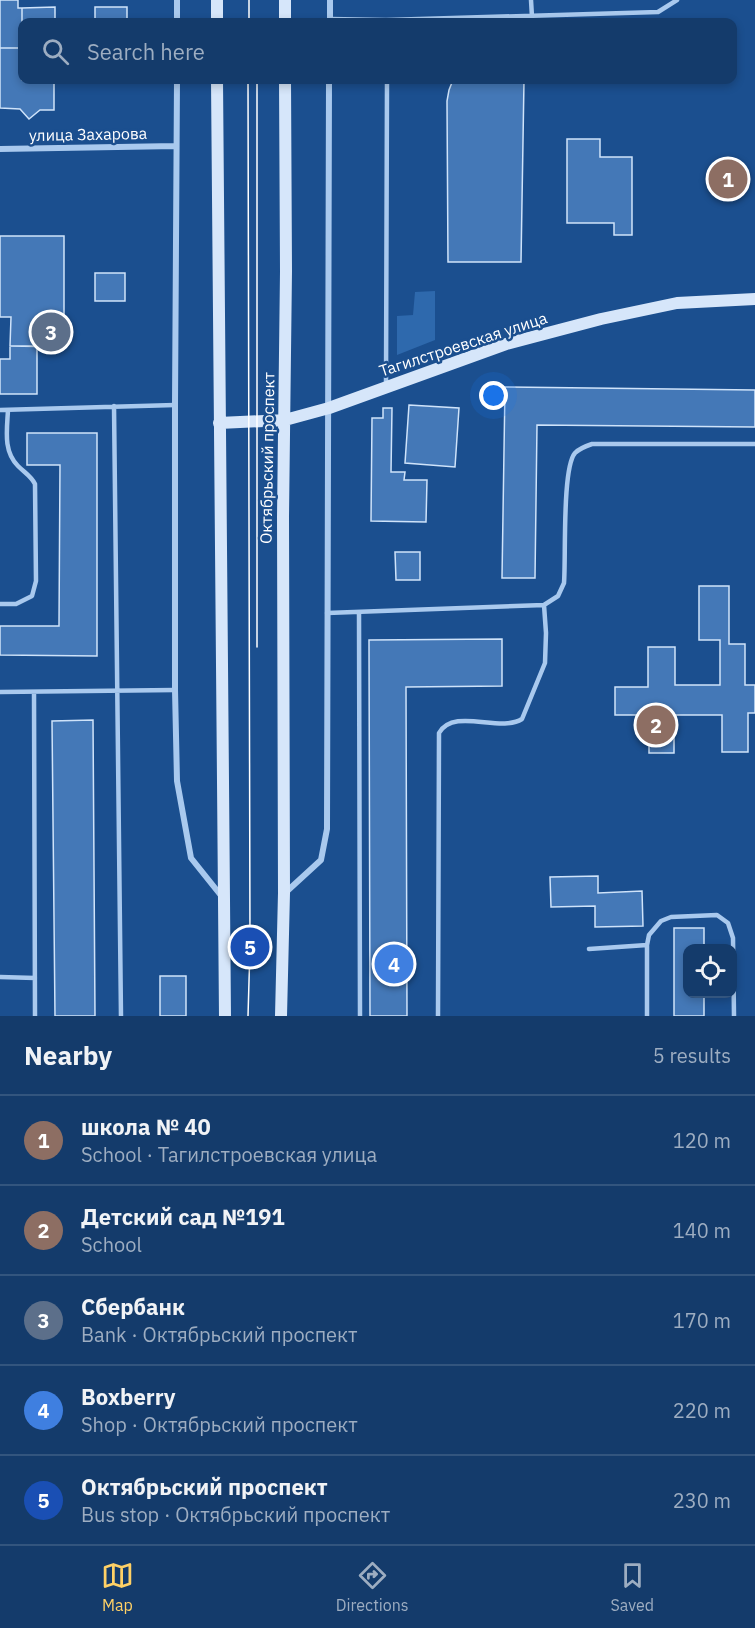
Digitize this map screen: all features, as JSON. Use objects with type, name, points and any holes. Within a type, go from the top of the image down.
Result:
[{"type":"main road","points":[[217,0],[217,18]]},
{"type":"main road","points":[[285,0],[285,18]]},
{"type":"main road","points":[[217,84],[226,902],[225,1016]]},
{"type":"main road","name":"Октябрьский проспект","points":[[281,1016],[284,893],[285,84]]},
{"type":"main road","name":"Тагилстроевская улица","points":[[219,423],[285,420],[329,408],[506,344],[601,319],[677,303],[755,299]]},
{"type":"street","points":[[177,0],[177,18]]},
{"type":"street","points":[[330,0],[330,18]]},
{"type":"street","points":[[177,84],[175,690],[177,782],[191,858],[226,902]]},
{"type":"street","points":[[284,893],[321,860],[327,829],[329,84]]},
{"type":"street","name":"улица Захарова","points":[[0,149],[176,146]]},
{"type":"lane","points":[[531,0],[532,17]]},
{"type":"lane","points":[[496,18],[658,12],[677,0]]},
{"type":"lane","points":[[386,387],[387,84]]},
{"type":"lane","points":[[0,410],[78,410],[114,405],[175,405]]},
{"type":"lane","points":[[114,405],[121,1016]]},
{"type":"lane","points":[[0,604],[25,601],[32,596],[36,581],[35,484],[32,478],[19,468],[7,447],[8,410]]},
{"type":"lane","points":[[327,613],[544,605],[558,596],[564,583],[567,478],[574,453],[592,444],[755,444]]},
{"type":"lane","points":[[438,1016],[439,733],[443,727],[454,722],[511,723],[522,719],[545,663],[544,605]]},
{"type":"lane","points":[[359,612],[360,1016]]},
{"type":"lane","points":[[0,693],[175,690]]},
{"type":"lane","points":[[34,692],[35,1016]]},
{"type":"lane","points":[[647,1016],[647,945],[650,935],[661,921],[671,917],[717,915],[728,923],[734,938],[734,1016]]},
{"type":"lane","points":[[589,949],[647,945]]},
{"type":"lane","points":[[0,977],[35,978]]},
{"type":"shaded area","points":[[435,291],[435,340],[397,355],[397,316],[413,315],[415,292]]},
{"type":"building","points":[[0,0],[18,0],[18,8],[22,8],[22,18],[18,18],[18,48],[0,48]]},
{"type":"building","points":[[55,7],[55,18],[22,18],[22,8]]},
{"type":"building","points":[[95,7],[127,7],[127,18],[95,18]]},
{"type":"building","points":[[0,48],[18,48],[18,84],[54,84],[54,110],[40,110],[29,119],[20,109],[0,108]]},
{"type":"building","points":[[451,84],[524,84],[521,262],[448,262],[447,101]]},
{"type":"building","points":[[567,139],[600,139],[600,157],[632,157],[632,235],[614,235],[614,223],[567,223]]},
{"type":"building","points":[[0,236],[64,236],[64,347],[10,346],[11,317],[0,317]]},
{"type":"building","points":[[95,273],[125,273],[125,301],[95,301]]},
{"type":"building","points":[[10,346],[37,346],[37,394],[0,394],[0,359],[10,359]]},
{"type":"building","points":[[505,387],[755,390],[755,427],[537,425],[535,578],[502,578]]},
{"type":"building","points":[[409,405],[459,408],[455,467],[405,463]]},
{"type":"building","points":[[383,408],[392,408],[391,472],[405,472],[404,480],[427,480],[426,522],[371,521],[372,418],[383,418]]},
{"type":"building","points":[[27,433],[97,433],[97,656],[0,655],[0,626],[59,626],[60,465],[27,465]]},
{"type":"building","points":[[395,552],[420,552],[420,580],[396,580]]},
{"type":"building","points":[[699,586],[729,586],[729,644],[745,644],[745,685],[755,685],[755,713],[748,713],[748,752],[722,752],[722,715],[674,715],[674,753],[649,753],[649,715],[615,715],[615,687],[648,687],[648,647],[675,647],[675,685],[720,685],[720,640],[699,640]]},
{"type":"building","points":[[502,639],[502,686],[406,687],[407,1016],[370,1016],[369,640]]},
{"type":"building","points":[[93,720],[95,1016],[55,1016],[52,721]]},
{"type":"building","points":[[598,876],[598,893],[642,891],[643,926],[595,927],[595,906],[551,907],[550,877]]},
{"type":"building","points":[[674,928],[704,928],[704,944],[683,944],[683,998],[704,998],[704,1016],[674,1016]]},
{"type":"building","points":[[160,976],[186,976],[186,1016],[160,1016]]},
{"type":"tram line","points":[[249,0],[249,18]]},
{"type":"tram line","points":[[248,84],[250,947],[248,1016]]},
{"type":"tram line","points":[[257,84],[257,647]]},
{"type":"place","name":"школа № 40","points":[[728,179]]},
{"type":"place","name":"Сбербанк","points":[[51,332]]},
{"type":"place","name":"Детский сад №191","points":[[656,725]]},
{"type":"place","name":"Октябрьский проспект","points":[[250,947]]},
{"type":"place","name":"Boxberry","points":[[394,964]]}]
